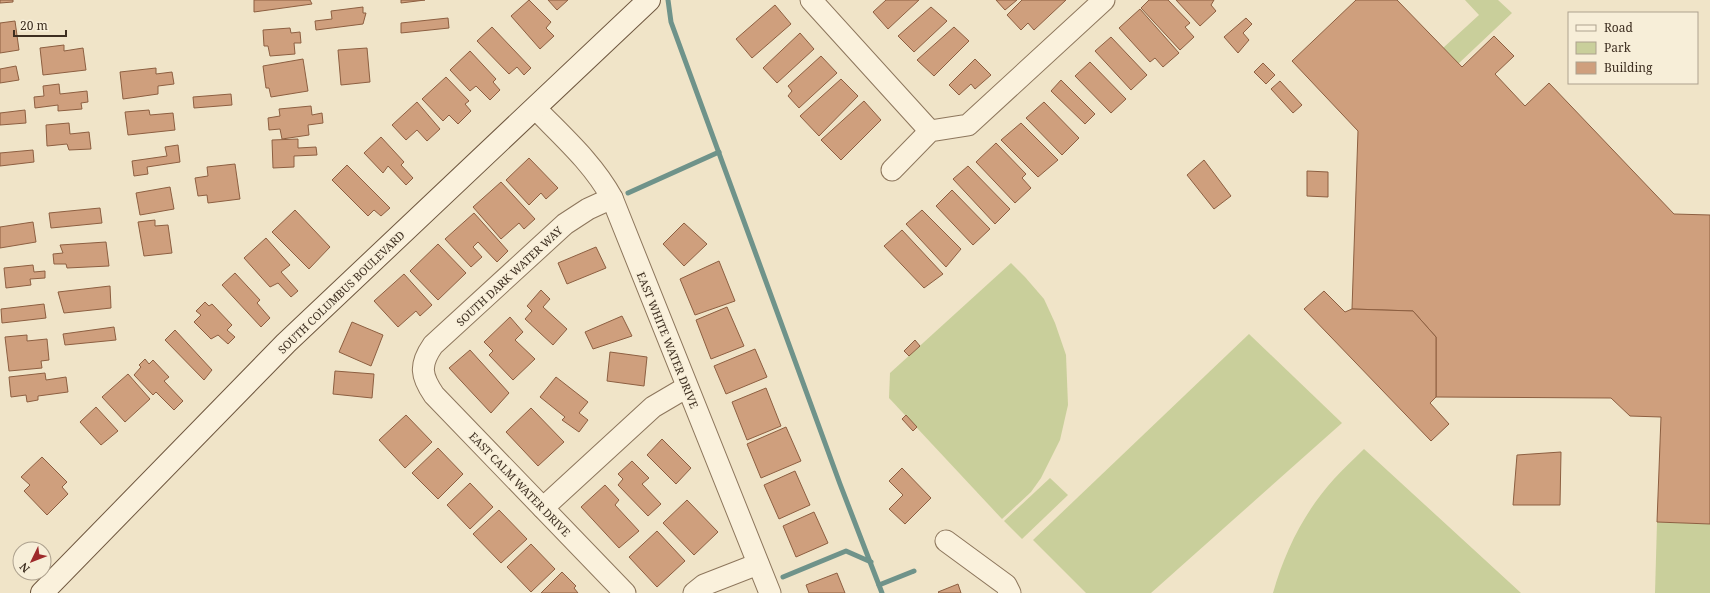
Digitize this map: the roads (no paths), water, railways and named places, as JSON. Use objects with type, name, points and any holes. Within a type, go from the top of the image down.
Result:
[{"type":"street","points":[[811,0],[930,131]]},
{"type":"street","points":[[892,170],[930,131],[968,125],[1104,0]]},
{"type":"street","name":"SOUTH COLUMBUS BOULEVARD","points":[[42,593],[286,343],[644,4]]},
{"type":"street","name":"EAST WHITE WATER DRIVE","points":[[534,108],[586,161],[612,198],[770,593]]},
{"type":"street","name":"SOUTH DARK WATER WAY","points":[[416,370],[433,345],[565,224],[588,209],[612,198]]},
{"type":"street","name":"EAST CALM WATER DRIVE","points":[[416,370],[434,395],[625,593]]},
{"type":"street","points":[[543,508],[653,406],[687,387]]},
{"type":"street","points":[[946,541],[1006,585],[1010,593]]},
{"type":"street","points":[[694,593],[704,585],[758,564]]},
{"type":"waterway","points":[[668,0],[671,22],[840,484],[882,593]]},
{"type":"waterway","points":[[628,193],[719,152]]},
{"type":"waterway","points":[[783,577],[846,551],[871,562]]},
{"type":"waterway","points":[[879,585],[914,571]]}]
